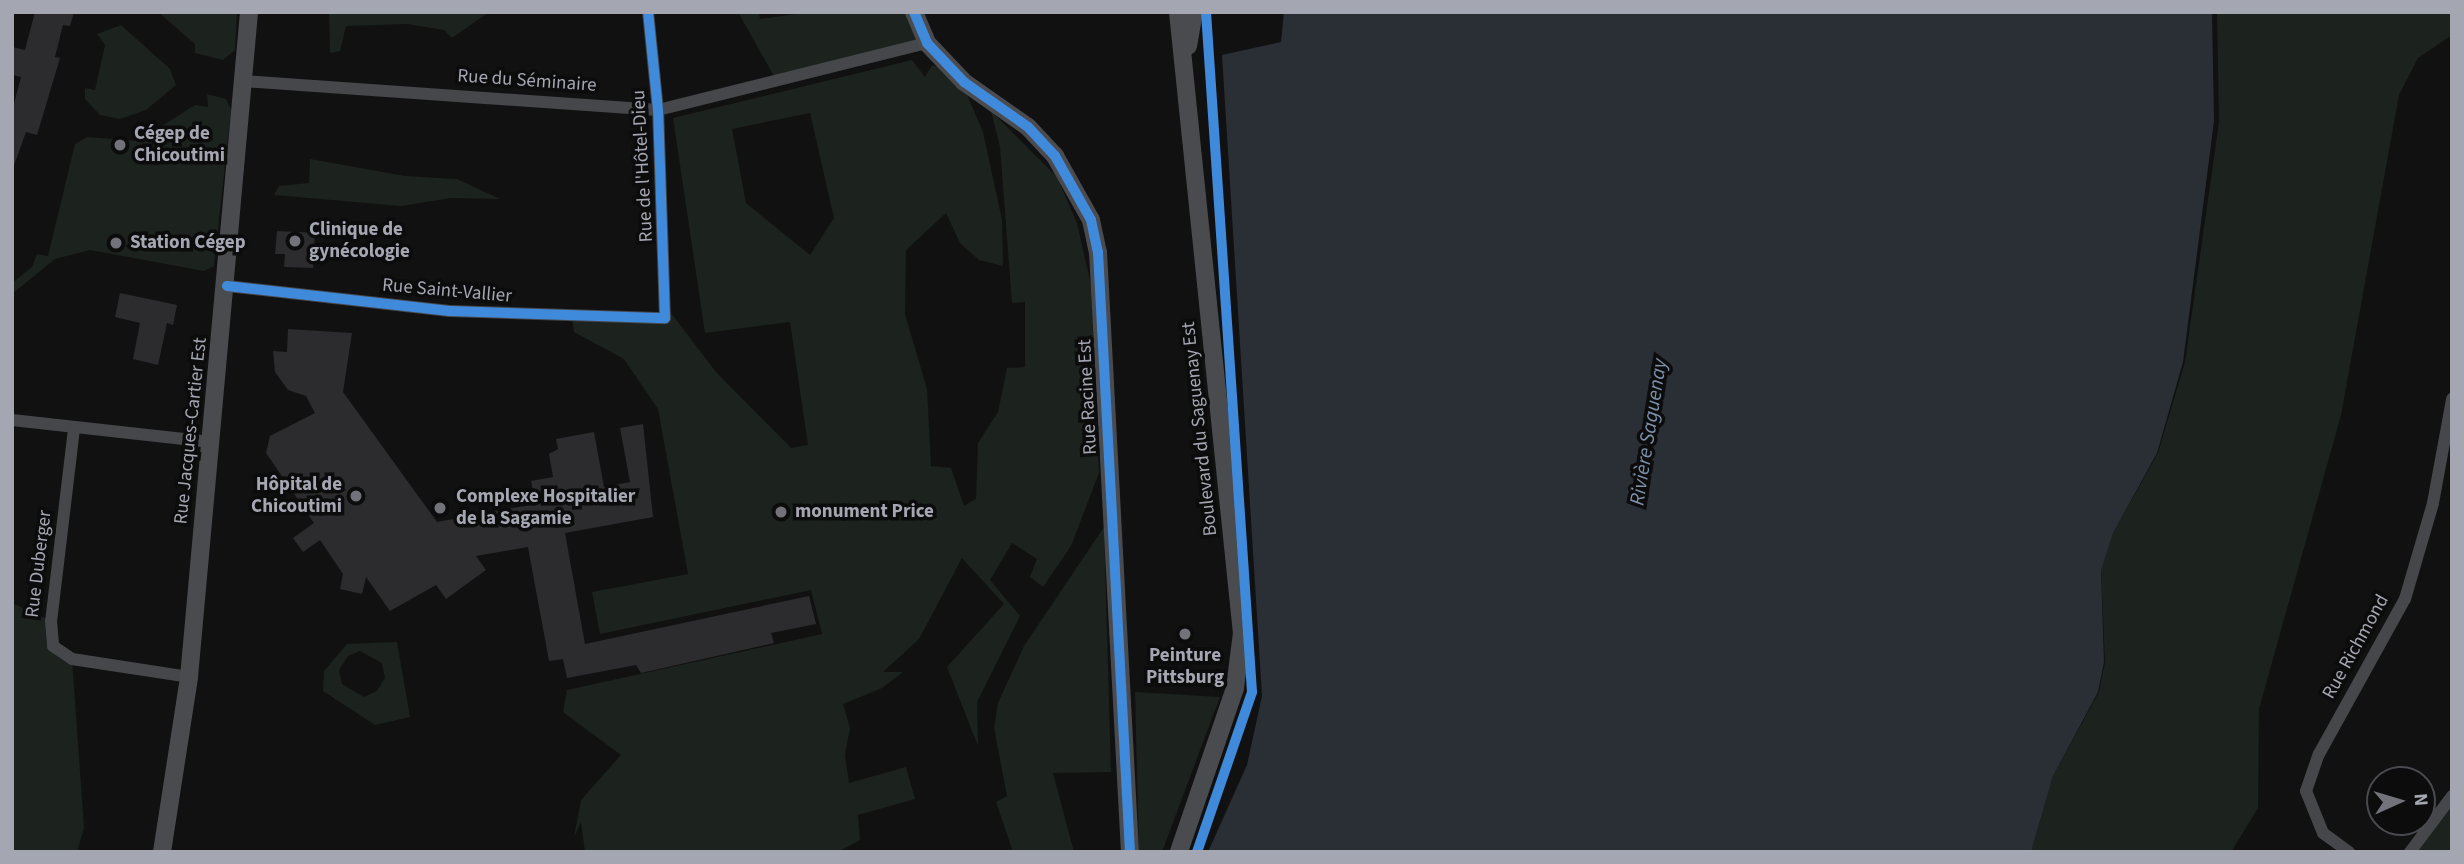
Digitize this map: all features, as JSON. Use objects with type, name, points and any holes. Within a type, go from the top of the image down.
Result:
[{"type":"main road","name":"Rue Jacques-Cartier Est","points":[[162,852],[189,677],[227,286],[249,12]]},
{"type":"main road","name":"Rue Racine Est","points":[[914,12],[927,43],[964,82],[1028,127],[1078,190],[1091,220],[1098,253],[1130,817],[1128,852]]},
{"type":"main road","points":[[925,12],[927,43]]},
{"type":"main road","name":"Boulevard du Saguenay Est","points":[[1178,12],[1241,633],[1235,688],[1180,852]]},
{"type":"main road","name":"Boulevard du Saguenay Est","points":[[1185,66],[1194,12]]},
{"type":"main road","name":"Boulevard du Saguenay Est","points":[[1171,852],[1202,782]]},
{"type":"street","name":"Rue de l'Hôtel-Dieu","points":[[648,12],[658,110],[665,318]]},
{"type":"street","name":"Rue du Séminaire","points":[[243,81],[658,110],[927,43]]},
{"type":"street","name":"Rue Saint-Vallier","points":[[227,286],[450,311],[665,318]]},
{"type":"street","name":"Rue Richmond","points":[[2349,852],[2323,833],[2306,791],[2319,754],[2405,599],[2433,503],[2452,399]]},
{"type":"street","points":[[12,421],[211,442]]},
{"type":"street","name":"Rue Duberger","points":[[74,429],[51,621],[53,646],[72,659],[189,677]]},
{"type":"street","points":[[2410,852],[2452,796]]},
{"type":"shaded area","points":[[158,12],[237,12],[235,50],[223,60],[195,53],[195,44]]},
{"type":"shaded area","points":[[329,12],[489,12],[452,38],[444,30],[407,24],[346,26],[340,51],[330,53]]},
{"type":"shaded area","points":[[738,12],[759,12],[760,19],[810,12],[914,12],[927,43],[775,78]]},
{"type":"shaded area","points":[[2217,12],[2452,12],[2452,35],[2418,58],[2399,95],[2341,415],[2259,709],[2258,808],[2231,852],[2031,852],[2053,776],[2099,692],[2105,662],[2101,571],[2113,533],[2158,453],[2185,362],[2219,122]]},
{"type":"shaded area","points":[[121,25],[170,69],[176,85],[146,110],[120,119],[100,115],[85,99],[85,88],[95,90],[105,45],[97,34]]},
{"type":"shaded area","points":[[912,60],[925,77],[932,65],[941,67],[963,85],[983,132],[1002,220],[1003,266],[979,260],[960,243],[946,213],[906,250],[905,314],[927,389],[931,466],[951,468],[964,506],[976,499],[978,443],[998,412],[1007,368],[1025,367],[1025,302],[1012,303],[1000,147],[991,111],[1057,177],[1077,223],[1091,285],[1099,473],[1071,546],[1043,587],[1030,577],[1037,559],[1012,543],[990,580],[1020,616],[977,702],[978,746],[947,667],[1004,604],[962,558],[919,639],[883,672],[903,672],[882,688],[843,704],[850,728],[845,755],[849,783],[906,767],[915,799],[858,815],[860,840],[838,852],[585,852],[581,822],[574,837],[581,800],[621,755],[563,712],[567,690],[822,634],[811,590],[600,634],[592,592],[688,574],[658,409],[624,359],[574,332],[572,317],[655,321],[668,309],[716,372],[791,448],[808,445],[790,322],[705,333],[673,118]],"holes":[[[810,113],[834,218],[810,255],[746,203],[732,129]]]},
{"type":"shaded area","points":[[207,94],[226,99],[231,110],[214,266],[204,271],[90,250],[55,259],[12,294],[12,283],[32,267],[37,254],[48,256],[75,144],[87,137],[138,141],[195,105],[208,107]]},
{"type":"shaded area","points":[[310,159],[405,176],[457,179],[500,199],[451,198],[401,206],[274,195],[279,186],[309,183]]},
{"type":"shaded area","points":[[1104,527],[1111,772],[1053,773],[1074,852],[1013,852],[996,802],[1007,796],[994,728],[998,703],[1024,646]]},
{"type":"shaded area","points":[[12,603],[51,621],[50,634],[72,659],[84,828],[77,852],[12,852]]},
{"type":"shaded area","points":[[397,642],[410,717],[375,725],[323,691],[324,671],[347,644]],"holes":[[[360,651],[382,663],[385,678],[377,691],[364,697],[342,684],[339,670],[348,656]]]},
{"type":"shaded area","points":[[1135,692],[1220,697],[1162,852],[1139,852]]},
{"type":"shaded area","points":[[2452,797],[2452,852],[2410,852],[2422,836],[2436,836],[2436,818]]},
{"type":"water","name":"Rivière Saguenay","points":[[1284,12],[2212,12],[2214,121],[2183,362],[2157,453],[2113,533],[2101,571],[2104,662],[2098,692],[2053,776],[2031,852],[1208,852],[1247,765],[1262,696],[1222,55],[1281,42]]},
{"type":"building","points":[[35,12],[74,12],[70,26],[63,25],[55,57],[60,58],[37,135],[26,132],[12,171],[12,111],[21,77],[12,75],[12,47],[25,50]]},
{"type":"building","name":"Clinique de gynécologie","points":[[277,231],[315,233],[313,268],[284,267],[285,254],[275,254]]},
{"type":"building","points":[[120,293],[177,305],[173,325],[167,323],[158,365],[133,359],[140,323],[115,317]]},
{"type":"building","name":"Hôpital de Chicoutimi","points":[[288,329],[352,333],[343,392],[437,522],[536,504],[531,481],[553,477],[549,454],[558,449],[556,439],[594,432],[604,487],[630,482],[620,428],[643,424],[653,517],[565,533],[585,644],[809,596],[816,624],[771,633],[774,643],[641,673],[636,665],[567,678],[563,659],[549,661],[528,547],[476,556],[486,570],[446,599],[436,585],[390,611],[366,577],[362,594],[340,589],[343,574],[320,540],[303,552],[293,538],[314,523],[266,453],[270,436],[315,413],[306,396],[288,390],[275,372],[273,351],[287,352]]},
{"type":"cycle path","points":[[227,286],[450,311],[665,318],[658,110],[648,12]]},
{"type":"cycle path","points":[[914,12],[927,43],[964,82],[1028,127],[1055,156],[1091,220],[1098,252],[1130,852]]},
{"type":"cycle path","points":[[1197,852],[1252,692],[1206,12]]},
{"type":"place","name":"Cégep de Chicoutimi","points":[[120,145]]},
{"type":"place","name":"Clinique de gynécologie","points":[[295,241]]},
{"type":"place","name":"Station Cégep","points":[[116,243]]},
{"type":"place","name":"Hôpital de Chicoutimi","points":[[356,496]]},
{"type":"place","name":"Complexe Hospitalier de la Sagamie","points":[[440,508]]},
{"type":"place","name":"monument Price","points":[[781,512]]},
{"type":"place","name":"Peinture Pittsburg","points":[[1185,634]]}]
